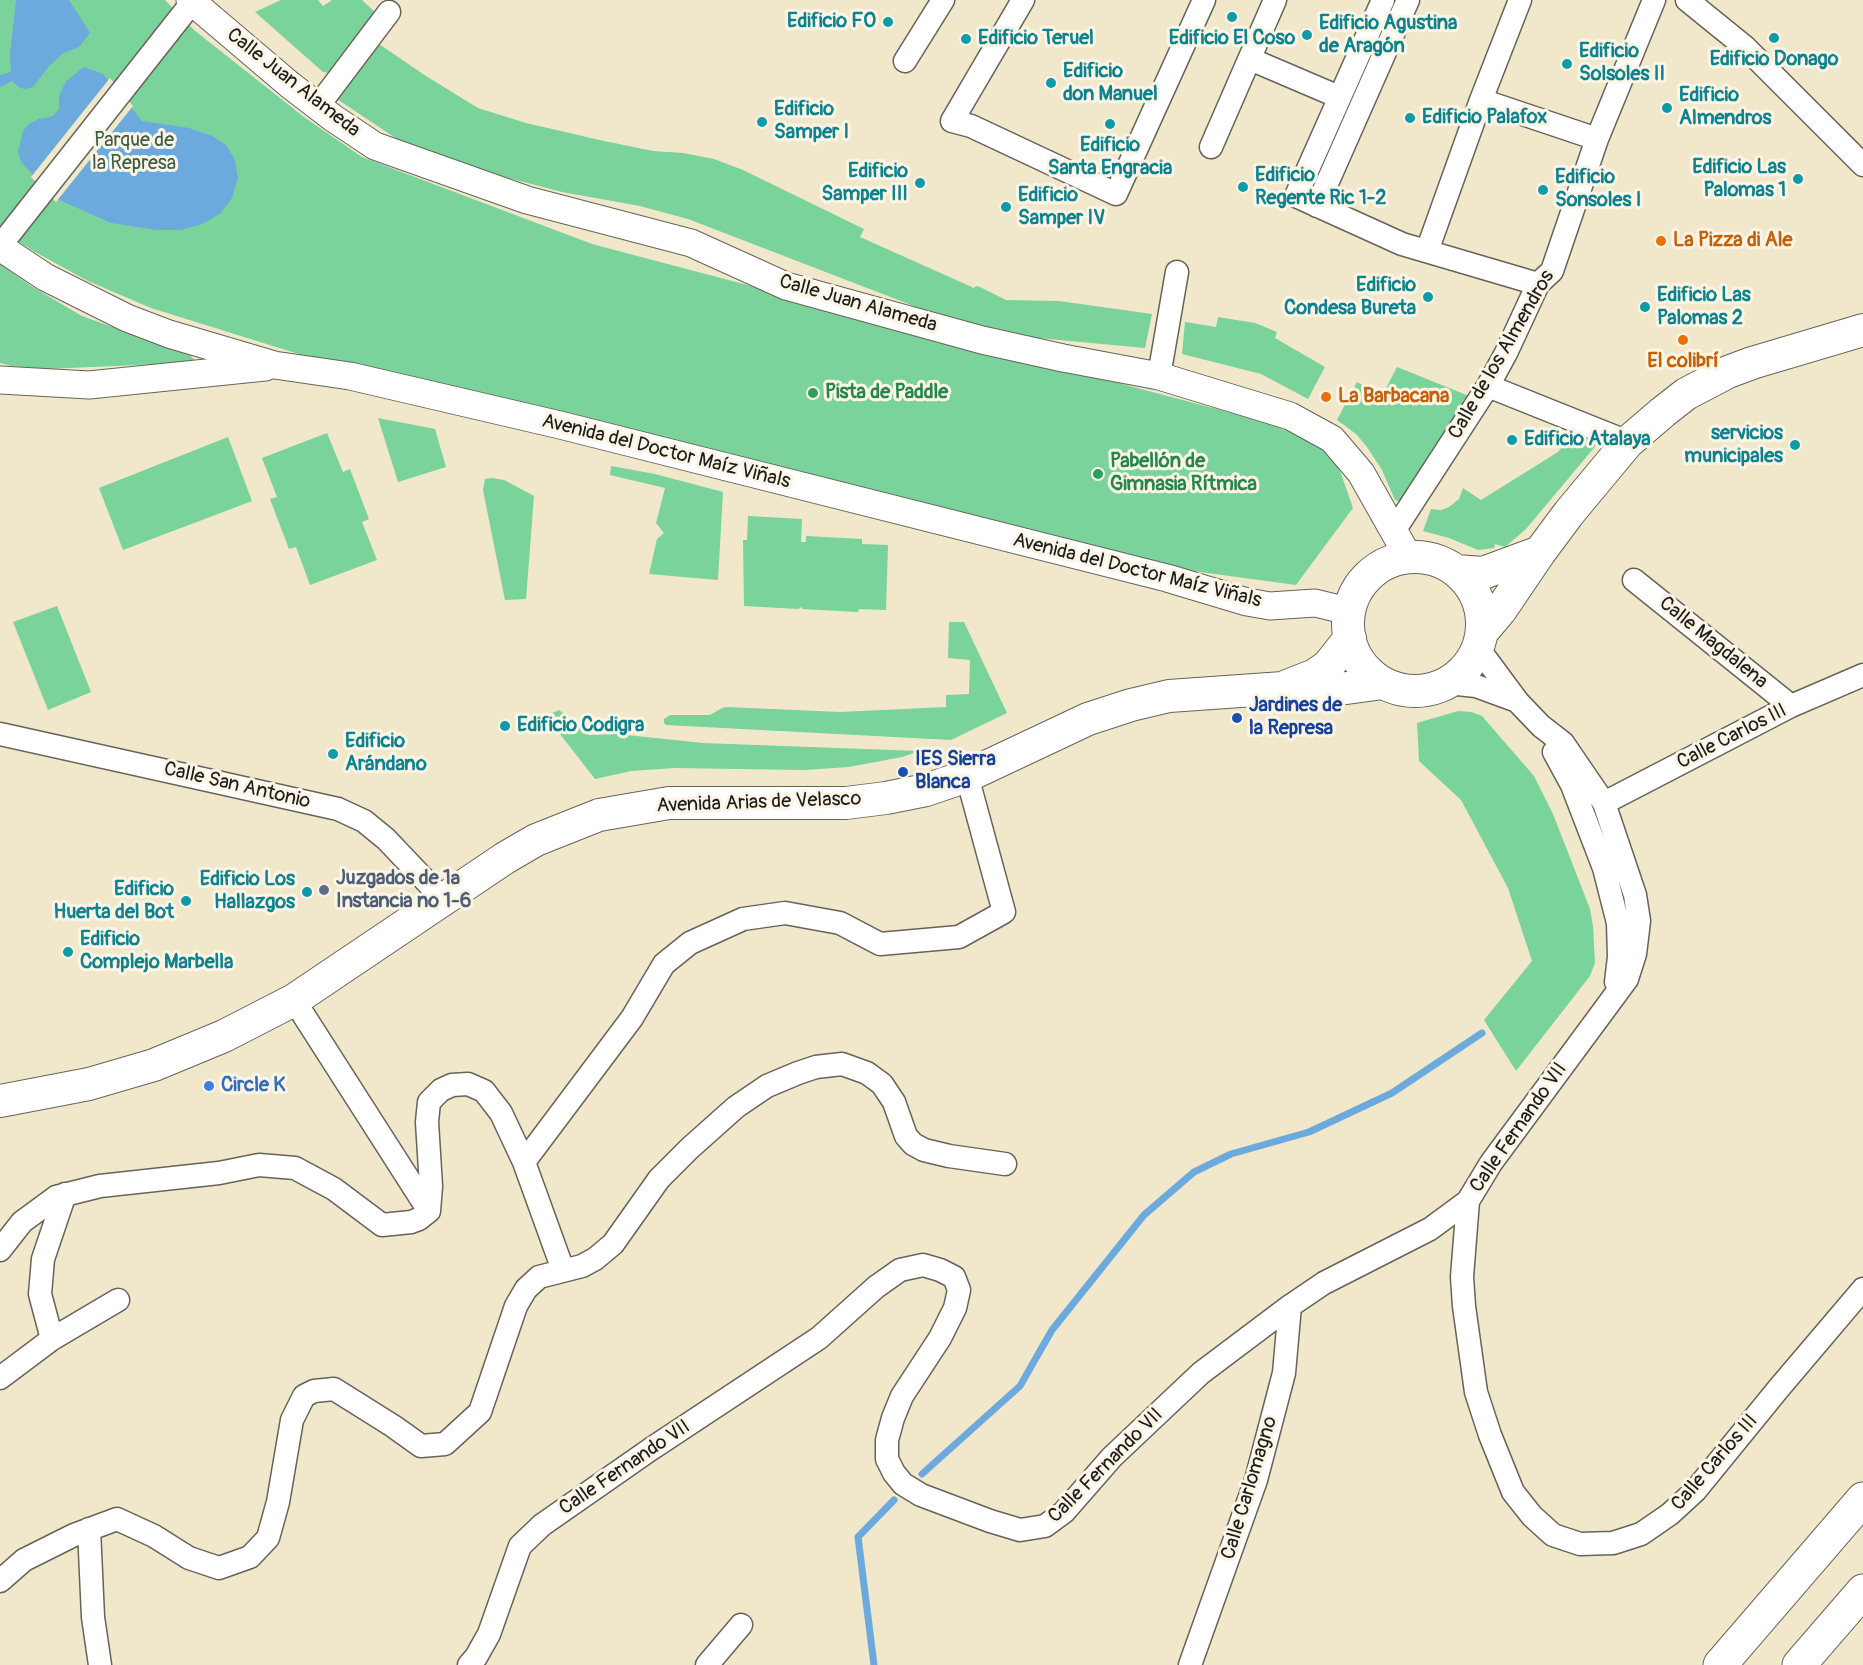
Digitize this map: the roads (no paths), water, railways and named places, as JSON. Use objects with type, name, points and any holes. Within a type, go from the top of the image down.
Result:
[{"type":"highway","points":[[1720,1665],[1863,1499]]},
{"type":"highway","points":[[1799,1665],[1863,1591]]},
{"type":"main road","points":[[1480,640],[1482,615],[1478,600],[1470,585],[1456,571],[1443,563],[1409,558],[1393,562],[1366,578],[1355,594],[1349,624],[1359,660],[1369,672],[1383,683],[1415,691],[1448,683],[1461,674],[1472,661],[1480,640],[1540,552],[1628,441],[1686,394],[1709,381],[1752,363],[1863,330]]},
{"type":"main road","points":[[1456,571],[1484,573],[1540,552]]},
{"type":"main road","name":"Avenida Arias de Velasco","points":[[1283,688],[1315,675],[1328,666],[1349,624]]},
{"type":"main road","name":"Avenida Arias de Velasco","points":[[0,1101],[89,1084],[154,1065],[224,1036],[294,1000],[443,899],[536,840],[599,815],[669,803],[846,803],[886,798],[926,790],[967,776],[1088,719],[1169,696],[1283,688],[1332,690],[1383,683]]},
{"type":"street","points":[[905,61],[943,0]]},
{"type":"street","points":[[1023,0],[952,121],[971,126],[1116,194],[1204,0]]},
{"type":"street","points":[[1211,147],[1275,0]]},
{"type":"street","points":[[1383,0],[1296,196],[1402,244],[1538,284]]},
{"type":"street","points":[[1317,206],[1408,0]]},
{"type":"street","points":[[1427,251],[1481,100],[1520,0]]},
{"type":"street","name":"Calle de los Almendros","points":[[1394,531],[1488,386],[1538,284],[1552,271],[1597,139],[1654,0]]},
{"type":"street","points":[[1687,0],[1745,47],[1863,165]]},
{"type":"street","points":[[1714,22],[1721,0]]},
{"type":"street","points":[[0,246],[189,5]]},
{"type":"street","name":"Calle Juan Alameda","points":[[189,5],[318,106],[375,146],[527,200],[691,243],[786,286],[982,340],[1159,376],[1290,416],[1332,439],[1361,473],[1409,558]]},
{"type":"street","points":[[318,106],[389,12]]},
{"type":"street","points":[[1250,59],[1339,97]]},
{"type":"street","points":[[1481,100],[1597,139]]},
{"type":"street","name":"Avenida del Doctor Maíz Viñals","points":[[0,246],[45,277],[127,318],[169,334],[274,365],[350,376],[593,433],[1144,573],[1247,602],[1270,606],[1316,603],[1349,624]]},
{"type":"street","points":[[1159,376],[1178,272]]},
{"type":"street","points":[[0,380],[89,385],[274,365]]},
{"type":"street","points":[[1488,386],[1628,441]]},
{"type":"street","name":"Calle Magdalena","points":[[1634,580],[1791,706]]},
{"type":"street","name":"Calle Fernando VII","points":[[469,1665],[489,1634],[520,1546],[542,1525],[651,1449],[819,1338],[876,1287],[900,1270],[923,1265],[940,1270],[954,1277],[959,1290],[955,1308],[940,1338],[902,1396],[887,1440],[887,1458],[903,1484],[921,1495],[1020,1530],[1045,1526],[1064,1512],[1112,1457],[1201,1373],[1290,1306],[1324,1283],[1430,1229],[1468,1201],[1491,1162],[1627,979],[1635,954],[1639,921],[1637,904],[1604,803],[1563,743],[1541,726],[1518,702],[1480,640]]},
{"type":"street","name":"Calle Carlos III","points":[[1604,803],[1791,706],[1863,675]]},
{"type":"street","name":"Calle Fernando VII","points":[[1448,683],[1476,686],[1518,702]]},
{"type":"street","name":"Calle Fernando VII","points":[[1541,726],[1572,785],[1604,868],[1614,905],[1618,923],[1619,957],[1616,982],[1607,1003]]},
{"type":"street","name":"Calle San Antonio","points":[[0,734],[338,809],[364,821],[386,839],[443,899]]},
{"type":"street","points":[[524,1162],[632,1018],[664,964],[690,943],[743,920],[785,913],[840,923],[880,944],[959,937],[1004,912],[967,776]]},
{"type":"street","points":[[1572,785],[1604,803]]},
{"type":"street","name":"Calle Fernando VII","points":[[1604,803],[1600,816],[1604,868]]},
{"type":"street","points":[[1614,905],[1628,912],[1637,904]]},
{"type":"street","points":[[294,1000],[429,1211]]},
{"type":"street","points":[[0,1581],[24,1560],[74,1535],[117,1519],[154,1536],[189,1558],[219,1568],[250,1557],[268,1538],[278,1502],[292,1420],[304,1396],[314,1391],[334,1389],[422,1446],[445,1444],[480,1412],[516,1306],[526,1289],[539,1277],[582,1266],[595,1259],[613,1244],[659,1179],[736,1107],[766,1086],[816,1067],[842,1064],[867,1073],[882,1084],[894,1102],[906,1136],[913,1144],[924,1150],[949,1156],[1005,1164]]},
{"type":"street","points":[[0,1250],[22,1222],[56,1197],[65,1194],[100,1186],[219,1173],[259,1164],[295,1168],[334,1190],[382,1225],[411,1222],[429,1211],[431,1186],[427,1122],[429,1102],[441,1090],[452,1085],[468,1084],[484,1091],[501,1113],[524,1162],[563,1270]]},
{"type":"street","points":[[52,1339],[40,1294],[43,1259],[65,1194]]},
{"type":"street","name":"Calle Carlos III","points":[[1468,1201],[1462,1277],[1464,1306],[1476,1392],[1490,1435],[1513,1492],[1532,1516],[1553,1535],[1580,1544],[1613,1543],[1641,1534],[1670,1514],[1695,1491],[1863,1289]]},
{"type":"street","points":[[0,1378],[52,1339],[118,1300]]},
{"type":"street","name":"Calle Carlomagno","points":[[1190,1665],[1256,1480],[1284,1373],[1290,1306]]},
{"type":"street","points":[[89,1529],[93,1617],[100,1665]]},
{"type":"street","points":[[707,1665],[741,1625]]},
{"type":"water","points":[[16,0],[69,0],[90,33],[79,47],[62,54],[49,66],[33,87],[24,89],[12,81],[0,87],[0,75],[11,72],[10,54]]},
{"type":"water","points":[[84,67],[103,74],[142,121],[189,128],[212,136],[226,145],[235,160],[238,178],[232,198],[220,214],[202,224],[181,230],[156,230],[111,223],[55,198],[21,162],[18,152],[23,131],[29,124],[54,115],[59,109],[59,96],[66,81]]},
{"type":"waterway","points":[[922,1474],[1020,1386],[1052,1330],[1144,1215],[1194,1172],[1231,1154],[1309,1132],[1392,1093],[1482,1033]]},
{"type":"waterway","points":[[874,1665],[858,1537],[894,1500]]},
{"type":"place","name":"Edificio El Coso","points":[[1232,17]]},
{"type":"place","name":"Edificio FO","points":[[888,22]]},
{"type":"place","name":"Edificio Agustina de Aragón","points":[[1307,35]]},
{"type":"place","name":"Edificio Donago","points":[[1774,38]]},
{"type":"place","name":"Edificio Teruel","points":[[966,39]]},
{"type":"place","name":"Edificio Solsoles II","points":[[1567,64]]},
{"type":"place","name":"Edificio don Manuel","points":[[1051,83]]},
{"type":"place","name":"Edificio Almendros","points":[[1667,108]]},
{"type":"place","name":"Edificio Palafox","points":[[1410,118]]},
{"type":"place","name":"Edificio Samper I","points":[[762,122]]},
{"type":"place","name":"Edificio Santa Engracia","points":[[1110,124]]},
{"type":"place","name":"Edificio Las Palomas 1","points":[[1798,179]]},
{"type":"place","name":"Edificio Samper III","points":[[920,183]]},
{"type":"place","name":"Edificio Regente Ric 1-2","points":[[1243,187]]},
{"type":"place","name":"Edificio Sonsoles I","points":[[1543,190]]},
{"type":"place","name":"Edificio Samper IV","points":[[1006,207]]},
{"type":"place","name":"La Pizza di Ale","points":[[1661,241]]},
{"type":"place","name":"Edificio Condesa Bureta","points":[[1428,297]]},
{"type":"place","name":"Edificio Las Palomas 2","points":[[1645,307]]},
{"type":"place","name":"El colibrí","points":[[1683,340]]},
{"type":"place","name":"Pista de Paddle","points":[[813,393]]},
{"type":"place","name":"La Barbacana","points":[[1326,397]]},
{"type":"place","name":"Edificio Atalaya","points":[[1512,440]]},
{"type":"place","name":"servicios municipales","points":[[1795,445]]},
{"type":"place","name":"Pabellón de Gimnasia Rítmica","points":[[1098,474]]},
{"type":"place","name":"Jardines de la Represa","points":[[1237,718]]},
{"type":"place","name":"Edificio Codigra","points":[[505,726]]},
{"type":"place","name":"Edificio Arándano","points":[[333,754]]},
{"type":"place","name":"IES Sierra Blanca","points":[[903,772]]},
{"type":"place","name":"Juzgados de 1ª Instancia nº 1-6","points":[[324,890]]},
{"type":"place","name":"Edificio Los Hallazgos","points":[[307,892]]},
{"type":"place","name":"Edificio Huerta del Bot","points":[[186,901]]},
{"type":"place","name":"Edificio Complejo Marbella","points":[[68,952]]},
{"type":"place","name":"Circle K","points":[[209,1086]]},
{"type":"park label","name":"Parque de la Represa","points":[[134,152]]}]
